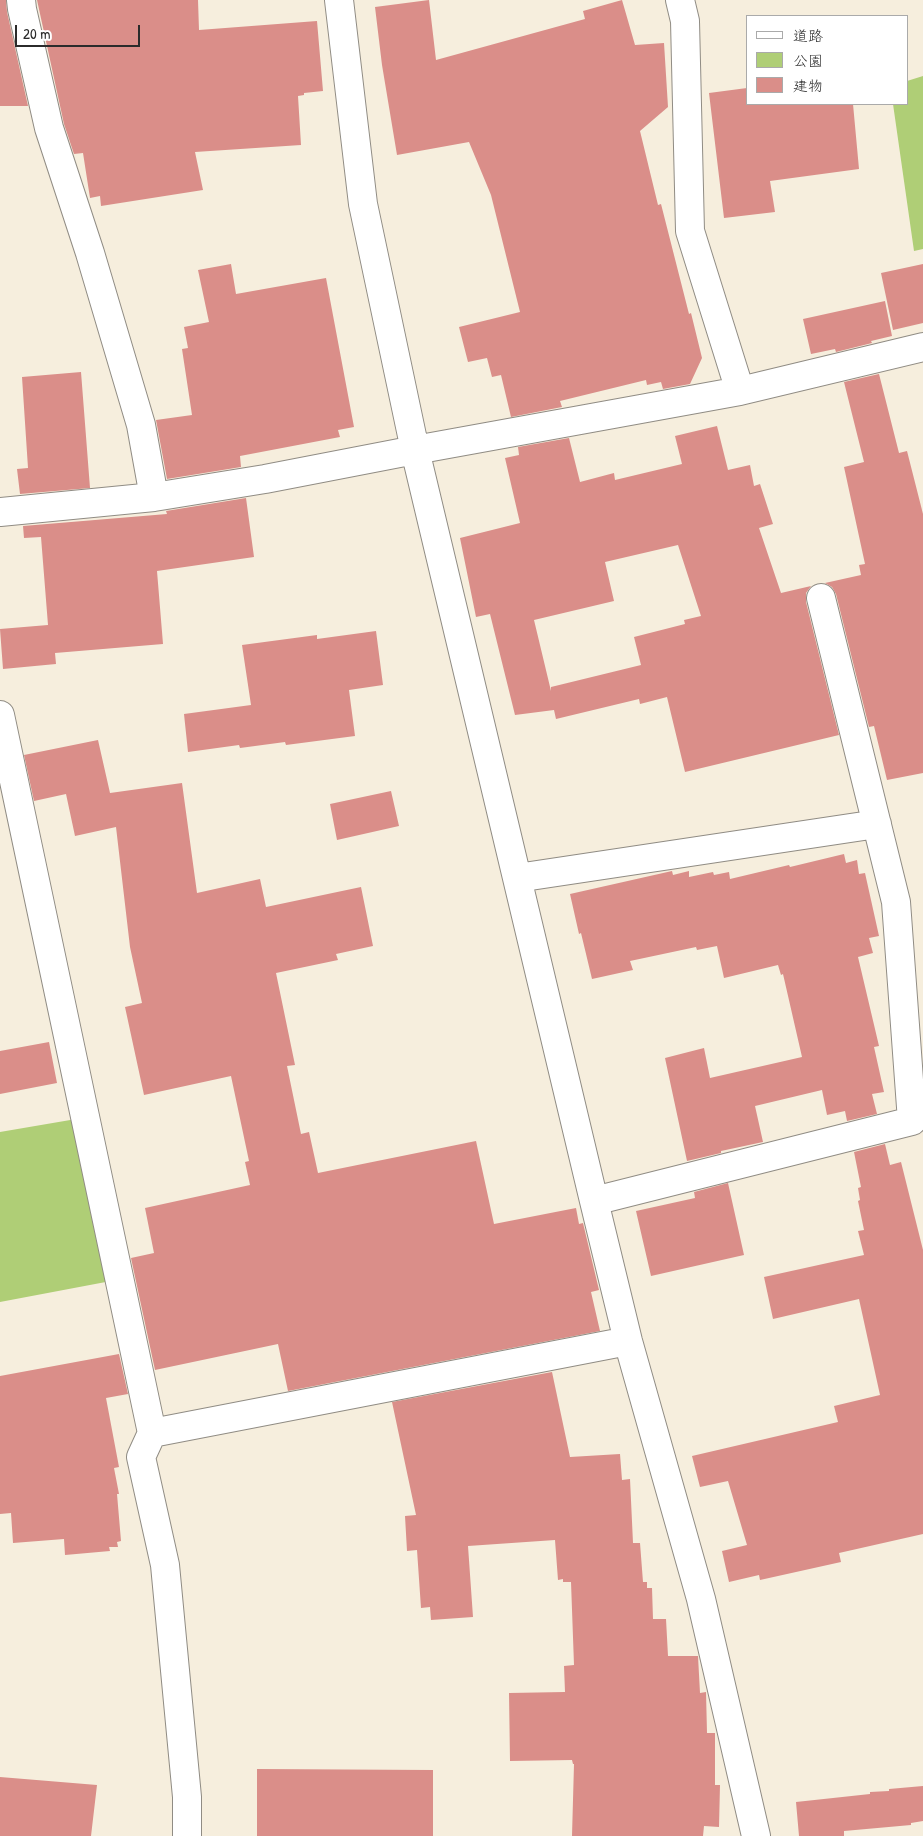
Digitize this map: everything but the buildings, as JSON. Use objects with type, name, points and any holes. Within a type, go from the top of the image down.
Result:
[{"type":"street","points":[[21,0],[49,128],[90,253],[141,425],[154,497]]},
{"type":"street","points":[[339,0],[362,204],[415,450],[628,1341],[701,1600],[756,1836]]},
{"type":"street","points":[[680,0],[685,21],[690,231],[740,391]]},
{"type":"street","points":[[0,512],[154,497],[265,479],[740,391],[923,347]]},
{"type":"street","points":[[594,1201],[918,1129],[896,902],[822,598]]},
{"type":"street","points":[[0,715],[152,1433],[142,1457],[165,1565],[186,1797],[187,1836]]},
{"type":"street","points":[[517,878],[877,824]]},
{"type":"street","points":[[152,1433],[628,1341]]},
{"type":"green space","points":[[923,76],[923,249],[914,251],[893,105],[908,105],[908,81]]},
{"type":"green space","points":[[82,1118],[111,1281],[0,1302],[0,1132]]}]
